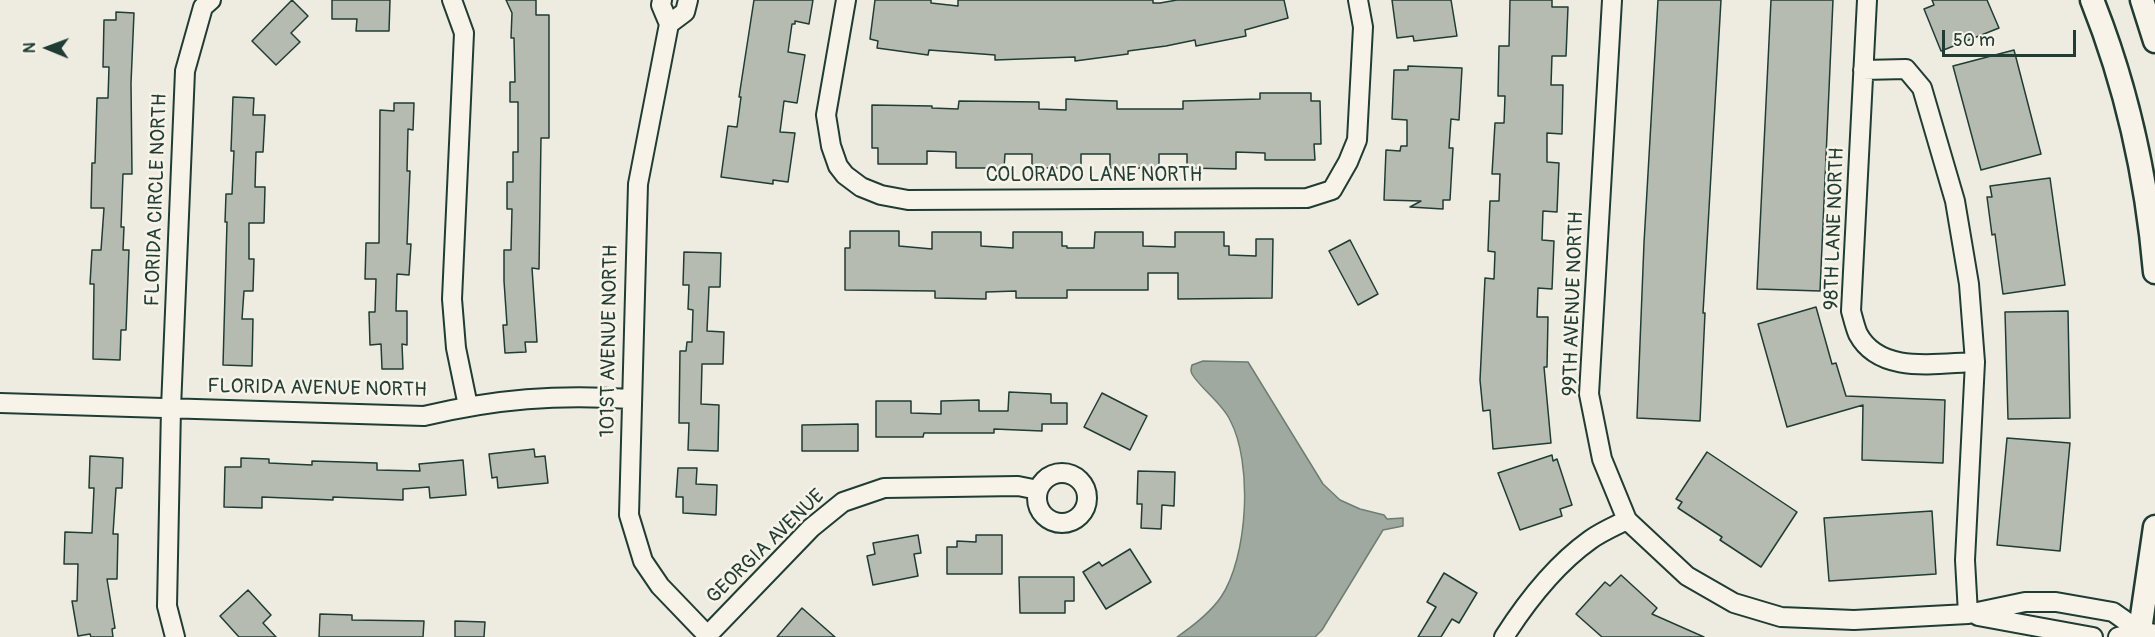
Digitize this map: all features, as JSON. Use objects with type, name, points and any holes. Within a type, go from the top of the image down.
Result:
[{"type":"street","name":"FLORIDA CIRCLE NORTH","points":[[175,637],[166,606],[171,408],[185,71],[203,7],[211,0]]},
{"type":"street","points":[[452,0],[464,33],[452,299],[456,348],[468,406]]},
{"type":"street","name":"101ST AVENUE NORTH","points":[[662,0],[661,5],[669,24],[638,184],[629,515],[643,561],[660,586],[707,637]]},
{"type":"street","name":"101ST AVENUE NORTH","points":[[669,24],[685,12],[688,0]]},
{"type":"street","name":"COLORADO LANE NORTH","points":[[846,0],[826,115],[831,146],[838,166],[845,175],[861,187],[881,195],[908,200],[1307,198],[1332,190],[1357,140],[1363,27],[1358,0]]},
{"type":"street","name":"99TH AVENUE NORTH","points":[[1612,0],[1589,394],[1602,459],[1627,520],[1687,576],[1734,603],[1781,617],[1854,620],[1968,614],[2025,602],[2056,602],[2113,612],[2145,634]]},
{"type":"street","name":"98TH LANE NORTH","points":[[1867,0],[1851,311],[1858,334],[1874,352],[1901,364],[1975,362]]},
{"type":"street","points":[[2092,0],[2115,66],[2132,136],[2144,195],[2155,272]]},
{"type":"street","points":[[2142,0],[2155,40]]},
{"type":"street","points":[[1863,69],[1906,69],[1922,88],[1955,201],[1969,284],[1975,362],[1965,560],[1968,614]]},
{"type":"street","name":"FLORIDA AVENUE NORTH","points":[[0,403],[424,416],[468,406],[522,398],[631,399]]},
{"type":"street","name":"GEORGIA AVENUE","points":[[707,637],[811,528],[843,502],[884,488],[1018,486],[1038,490]]},
{"type":"street","points":[[1504,637],[1532,596],[1567,560],[1591,539],[1627,520]]},
{"type":"street","points":[[2118,637],[2145,634],[2155,527]]},
{"type":"street","name":"99TH AVENUE NORTH","points":[[1968,614],[2093,637]]},
{"type":"shaded area","points":[[1203,361],[1248,362],[1323,484],[1340,500],[1360,509],[1384,515],[1387,519],[1403,518],[1403,526],[1383,530],[1322,630],[1315,637],[1177,637],[1201,619],[1221,597],[1230,580],[1242,535],[1244,484],[1242,460],[1230,420],[1191,372],[1192,365]]},
{"type":"building","points":[[292,0],[308,16],[291,33],[300,42],[276,65],[252,41]]},
{"type":"building","points":[[332,0],[390,0],[389,31],[356,31],[357,19],[332,19]]},
{"type":"building","points":[[506,0],[536,0],[536,15],[549,15],[549,138],[541,138],[539,269],[532,268],[537,342],[525,342],[526,352],[505,353],[503,325],[507,325],[504,250],[511,250],[512,209],[507,209],[507,182],[513,182],[513,152],[518,152],[518,102],[510,102],[510,82],[515,82],[514,38],[511,38],[512,13]]},
{"type":"building","points":[[754,0],[813,0],[809,24],[795,21],[795,24],[792,24],[788,52],[805,55],[797,103],[784,101],[780,132],[795,133],[788,182],[773,180],[773,184],[721,177],[728,126],[737,127],[741,97],[739,97]]},
{"type":"building","points":[[875,0],[931,0],[931,3],[958,6],[958,0],[1153,0],[1153,3],[1160,3],[1177,0],[1284,0],[1288,18],[1245,30],[1246,36],[1196,46],[1195,40],[1128,51],[1128,54],[1075,61],[1075,57],[995,60],[995,55],[929,50],[928,55],[877,48],[878,41],[870,39]]},
{"type":"building","points":[[1392,0],[1451,0],[1457,36],[1414,41],[1413,36],[1397,38]]},
{"type":"building","points":[[1510,0],[1552,0],[1552,7],[1568,7],[1566,56],[1552,56],[1551,85],[1563,85],[1562,134],[1547,133],[1547,162],[1559,163],[1557,212],[1543,211],[1542,240],[1554,241],[1552,289],[1538,288],[1537,317],[1548,317],[1547,367],[1544,367],[1551,443],[1493,449],[1490,410],[1483,411],[1480,380],[1485,278],[1494,279],[1495,252],[1488,251],[1490,201],[1499,201],[1500,174],[1492,174],[1495,123],[1504,123],[1505,96],[1498,96],[1499,46],[1509,46]]},
{"type":"building","points":[[1658,0],[1721,0],[1703,313],[1705,313],[1700,421],[1637,418]]},
{"type":"building","points":[[1771,0],[1833,0],[1820,291],[1757,289]]},
{"type":"building","points":[[1932,0],[1987,0],[1999,28],[1941,51],[1924,9],[1934,5]]},
{"type":"building","points":[[116,12],[134,13],[131,83],[132,174],[123,174],[121,227],[124,227],[123,250],[129,250],[126,330],[121,330],[120,360],[93,359],[94,284],[90,284],[92,250],[101,250],[104,208],[91,208],[97,98],[108,98],[109,67],[103,67],[104,20],[116,20]]},
{"type":"building","points":[[2014,50],[2041,154],[1981,170],[1953,66]]},
{"type":"building","points":[[1408,66],[1462,68],[1459,120],[1451,119],[1449,148],[1453,148],[1450,200],[1443,200],[1443,209],[1410,207],[1421,201],[1384,200],[1386,150],[1400,151],[1401,146],[1407,146],[1407,120],[1392,119],[1394,70],[1408,70]]},
{"type":"building","points":[[1260,93],[1311,93],[1311,101],[1320,101],[1321,144],[1314,144],[1315,160],[1265,160],[1265,153],[1236,152],[1236,169],[1187,168],[1187,154],[1159,154],[1159,168],[1110,168],[1110,154],[1081,154],[1081,168],[1032,168],[1032,154],[1005,154],[1004,168],[956,168],[956,152],[927,151],[927,164],[878,164],[878,148],[872,148],[872,105],[958,109],[959,101],[1039,102],[1039,109],[1066,110],[1066,99],[1117,101],[1117,109],[1183,109],[1183,101],[1260,99]]},
{"type":"building","points":[[233,97],[254,98],[253,115],[265,115],[263,152],[256,152],[255,187],[265,187],[264,223],[249,223],[249,259],[254,259],[253,291],[244,291],[242,319],[253,319],[252,366],[223,365],[226,194],[232,194]]},
{"type":"building","points":[[394,103],[414,103],[413,130],[408,129],[407,171],[410,171],[407,244],[411,244],[409,275],[397,274],[396,311],[407,311],[407,345],[402,344],[403,369],[382,369],[381,344],[370,345],[369,312],[375,312],[376,279],[365,279],[366,243],[379,243],[380,110],[394,111]]},
{"type":"building","points":[[2050,178],[2065,285],[2003,294],[1995,234],[1992,235],[1987,197],[1992,197],[1990,186]]},
{"type":"building","points":[[850,231],[899,231],[899,246],[932,249],[932,232],[981,232],[981,246],[1013,248],[1013,232],[1062,232],[1062,246],[1094,248],[1095,232],[1143,232],[1143,246],[1175,247],[1175,232],[1224,232],[1224,246],[1229,246],[1229,255],[1256,256],[1256,239],[1273,239],[1272,298],[1178,299],[1178,273],[1148,273],[1148,290],[1067,290],[1067,298],[1016,298],[1016,291],[986,292],[986,299],[935,298],[935,291],[845,290],[845,248],[850,248]]},
{"type":"building","points":[[1350,240],[1378,294],[1358,305],[1329,251]]},
{"type":"building","points":[[684,252],[721,253],[720,287],[709,287],[707,331],[724,332],[723,364],[702,364],[701,404],[719,405],[718,451],[688,450],[689,423],[679,423],[680,351],[686,351],[687,342],[692,342],[693,310],[688,309],[689,285],[683,285]]},
{"type":"building","points":[[1816,307],[1832,364],[1836,363],[1846,396],[1945,400],[1943,463],[1862,460],[1863,405],[1787,427],[1758,324]]},
{"type":"building","points":[[2068,311],[2070,418],[2008,419],[2005,312]]},
{"type":"building","points":[[1009,392],[1051,394],[1051,403],[1067,403],[1067,424],[1042,424],[1042,431],[994,429],[994,433],[924,433],[923,437],[876,437],[876,401],[911,401],[911,413],[941,414],[941,401],[979,400],[979,411],[1008,411]]},
{"type":"building","points":[[1102,393],[1147,416],[1130,450],[1084,427]]},
{"type":"building","points":[[858,424],[858,451],[802,451],[802,425]]},
{"type":"building","points":[[2007,438],[2070,443],[2060,551],[1997,545]]},
{"type":"building","points":[[534,449],[535,457],[545,456],[548,483],[498,488],[497,477],[492,478],[489,454]]},
{"type":"building","points":[[1707,452],[1797,512],[1761,567],[1720,540],[1722,537],[1678,508],[1682,502],[1676,499]]},
{"type":"building","points":[[1552,455],[1553,461],[1557,459],[1572,505],[1560,509],[1562,516],[1520,530],[1498,473]]},
{"type":"building","points":[[90,456],[123,458],[122,488],[116,488],[113,534],[118,534],[117,579],[107,579],[115,628],[112,629],[113,637],[91,637],[90,634],[78,636],[72,601],[77,601],[78,564],[64,564],[65,532],[92,533],[94,488],[89,488]]},
{"type":"building","points":[[241,458],[269,459],[269,463],[312,465],[312,461],[377,463],[377,470],[420,471],[419,464],[463,460],[466,495],[430,498],[429,487],[403,489],[403,500],[262,497],[262,508],[224,507],[225,467],[241,467]]},
{"type":"building","points":[[678,468],[697,468],[696,484],[717,485],[716,515],[683,513],[683,497],[676,497]]},
{"type":"building","points":[[1138,471],[1175,472],[1174,506],[1162,505],[1161,529],[1141,528],[1142,504],[1137,504]]},
{"type":"building","points":[[1932,511],[1936,574],[1829,581],[1824,518]]},
{"type":"building","points":[[918,535],[921,553],[914,554],[918,576],[873,585],[867,556],[875,554],[873,543]]},
{"type":"building","points":[[976,535],[1002,535],[1002,574],[947,574],[947,547],[957,547],[957,541],[976,542]]},
{"type":"building","points":[[1130,549],[1151,582],[1106,609],[1083,572],[1099,562],[1102,566]]},
{"type":"building","points":[[1444,573],[1477,593],[1459,623],[1452,619],[1441,637],[1418,637],[1436,607],[1427,602]]},
{"type":"building","points":[[1621,575],[1657,608],[1652,614],[1704,637],[1602,637],[1576,614],[1605,582],[1610,586]]},
{"type":"building","points":[[1019,577],[1074,577],[1074,601],[1065,601],[1065,613],[1020,613]]},
{"type":"building","points":[[248,590],[271,615],[263,623],[276,637],[239,637],[220,616]]},
{"type":"building","points":[[802,608],[835,637],[777,637]]},
{"type":"building","points":[[320,614],[352,615],[352,620],[424,621],[423,637],[319,637]]},
{"type":"building","points":[[455,621],[485,622],[484,637],[455,637]]}]
